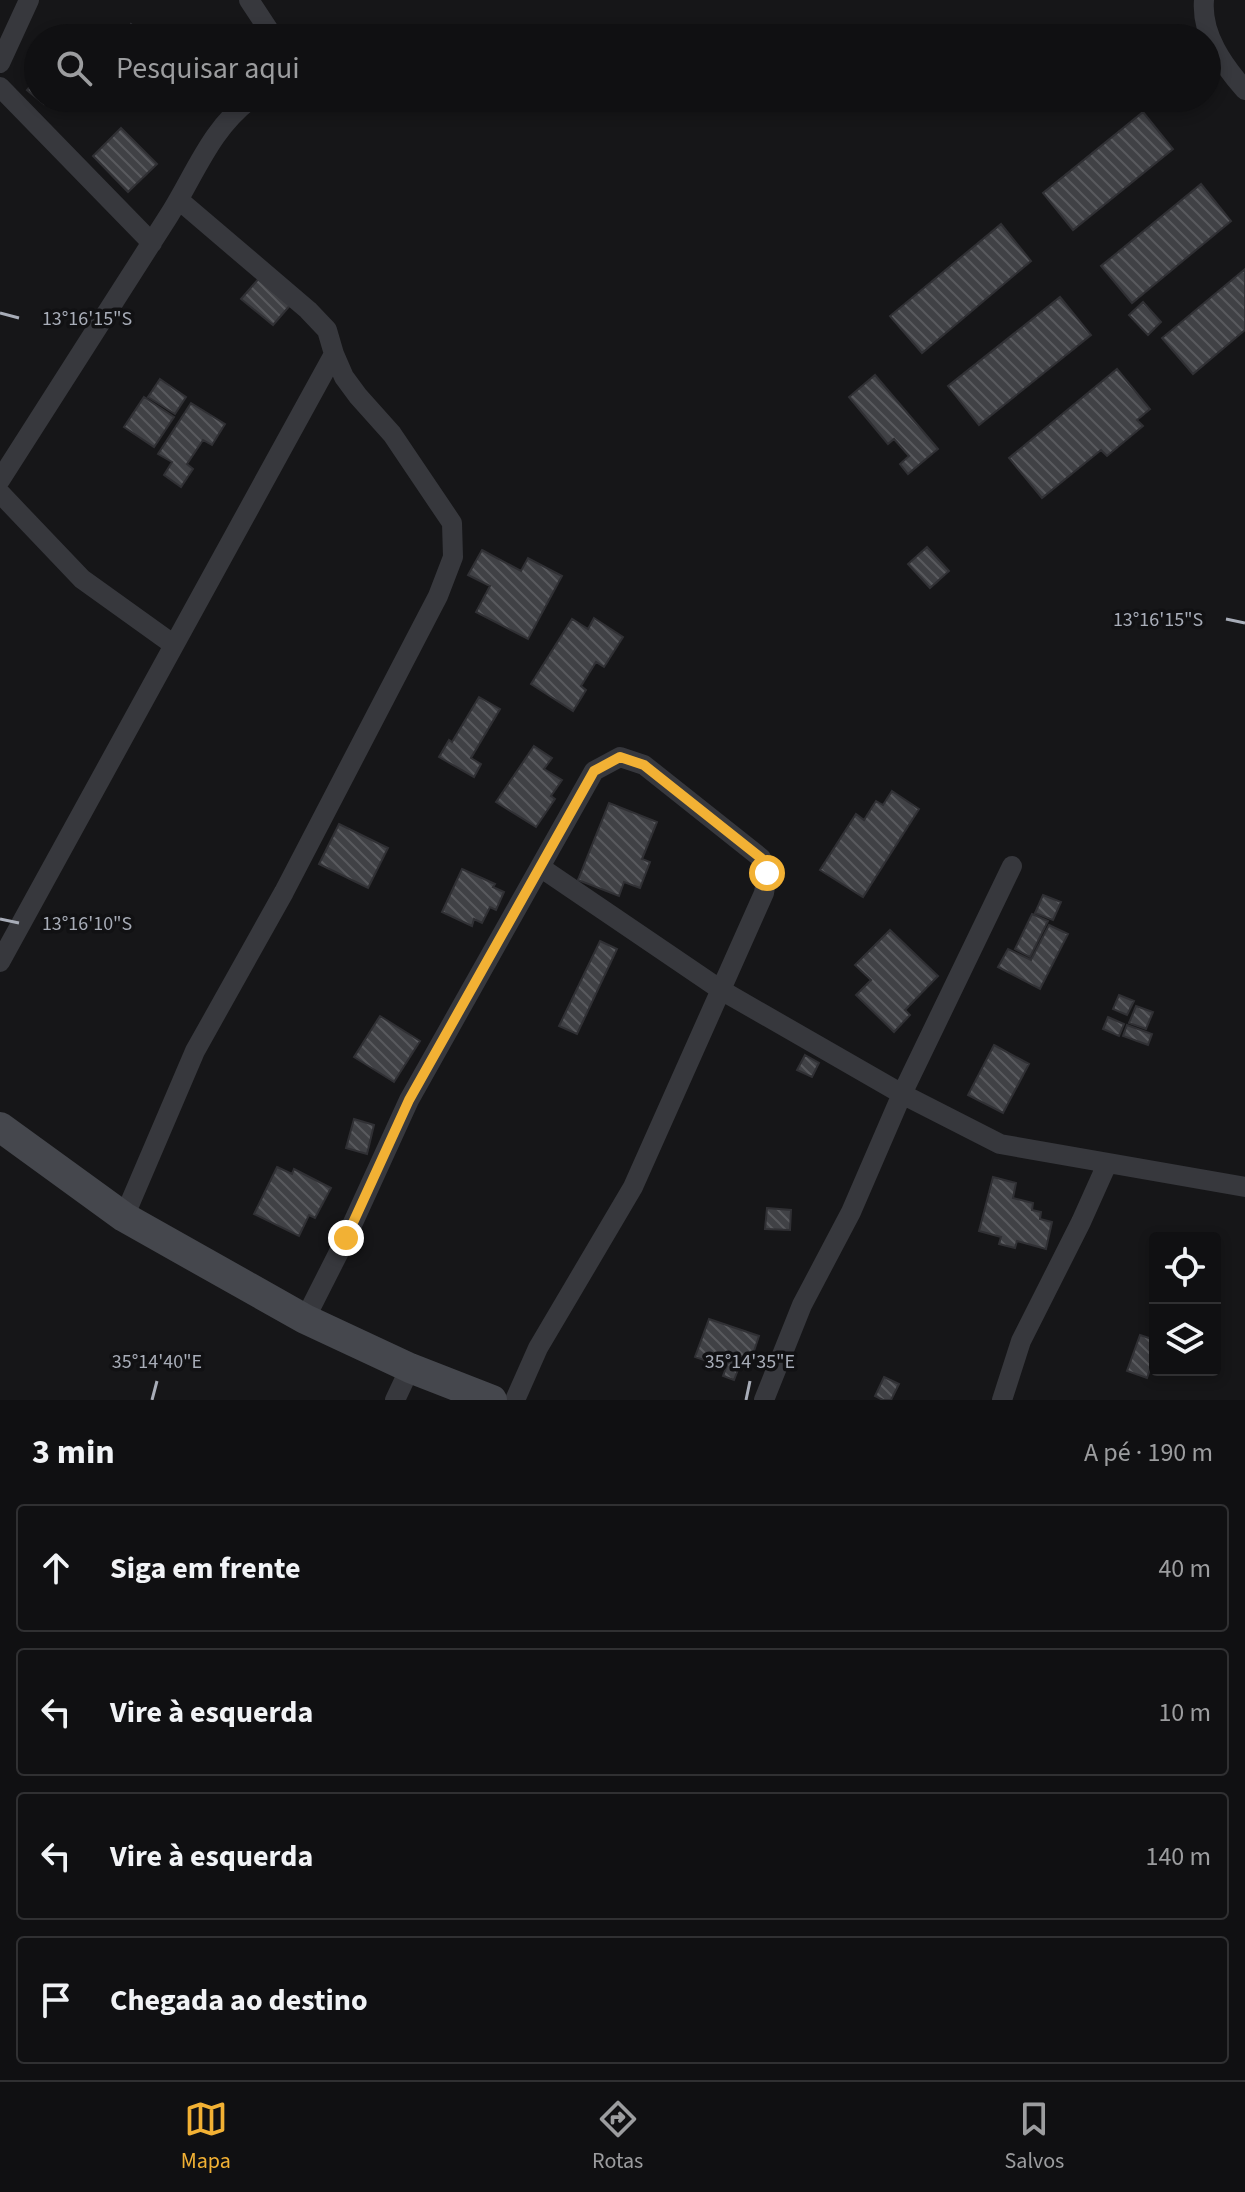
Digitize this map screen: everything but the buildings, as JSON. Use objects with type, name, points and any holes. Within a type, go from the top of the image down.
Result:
[{"type":"street","points":[[0,63],[29,0]]},
{"type":"street","points":[[249,0],[265,24]]},
{"type":"street","points":[[1204,0],[1206,24]]},
{"type":"street","points":[[1221,59],[1245,90]]},
{"type":"street","points":[[0,87],[24,112]]},
{"type":"street","points":[[24,112],[152,243]]},
{"type":"street","points":[[0,480],[179,200],[213,138],[233,112]]},
{"type":"street","points":[[124,1217],[195,1051],[292,878],[438,596],[453,557],[452,523],[392,434],[344,377],[327,330],[308,310],[179,200]]},
{"type":"street","points":[[0,962],[334,354]]},
{"type":"street","points":[[0,493],[82,579],[174,645]]},
{"type":"street","points":[[305,1319],[409,1100],[594,771],[620,757],[644,765],[761,858],[767,873],[764,893],[633,1187],[538,1348],[515,1400]]},
{"type":"street","points":[[764,1400],[802,1305],[851,1212],[902,1094],[1012,866]]},
{"type":"street","points":[[540,867],[721,990],[902,1094],[1000,1144],[1245,1187]]},
{"type":"street","points":[[0,1127],[124,1217],[305,1319],[410,1368],[492,1400]]},
{"type":"street","points":[[1002,1400],[1021,1341],[1107,1164]]},
{"type":"street","points":[[395,1400],[410,1368]]},
{"type":"route","points":[[346,1238],[409,1100],[594,771],[620,757],[644,765],[761,858],[767,873]]}]
